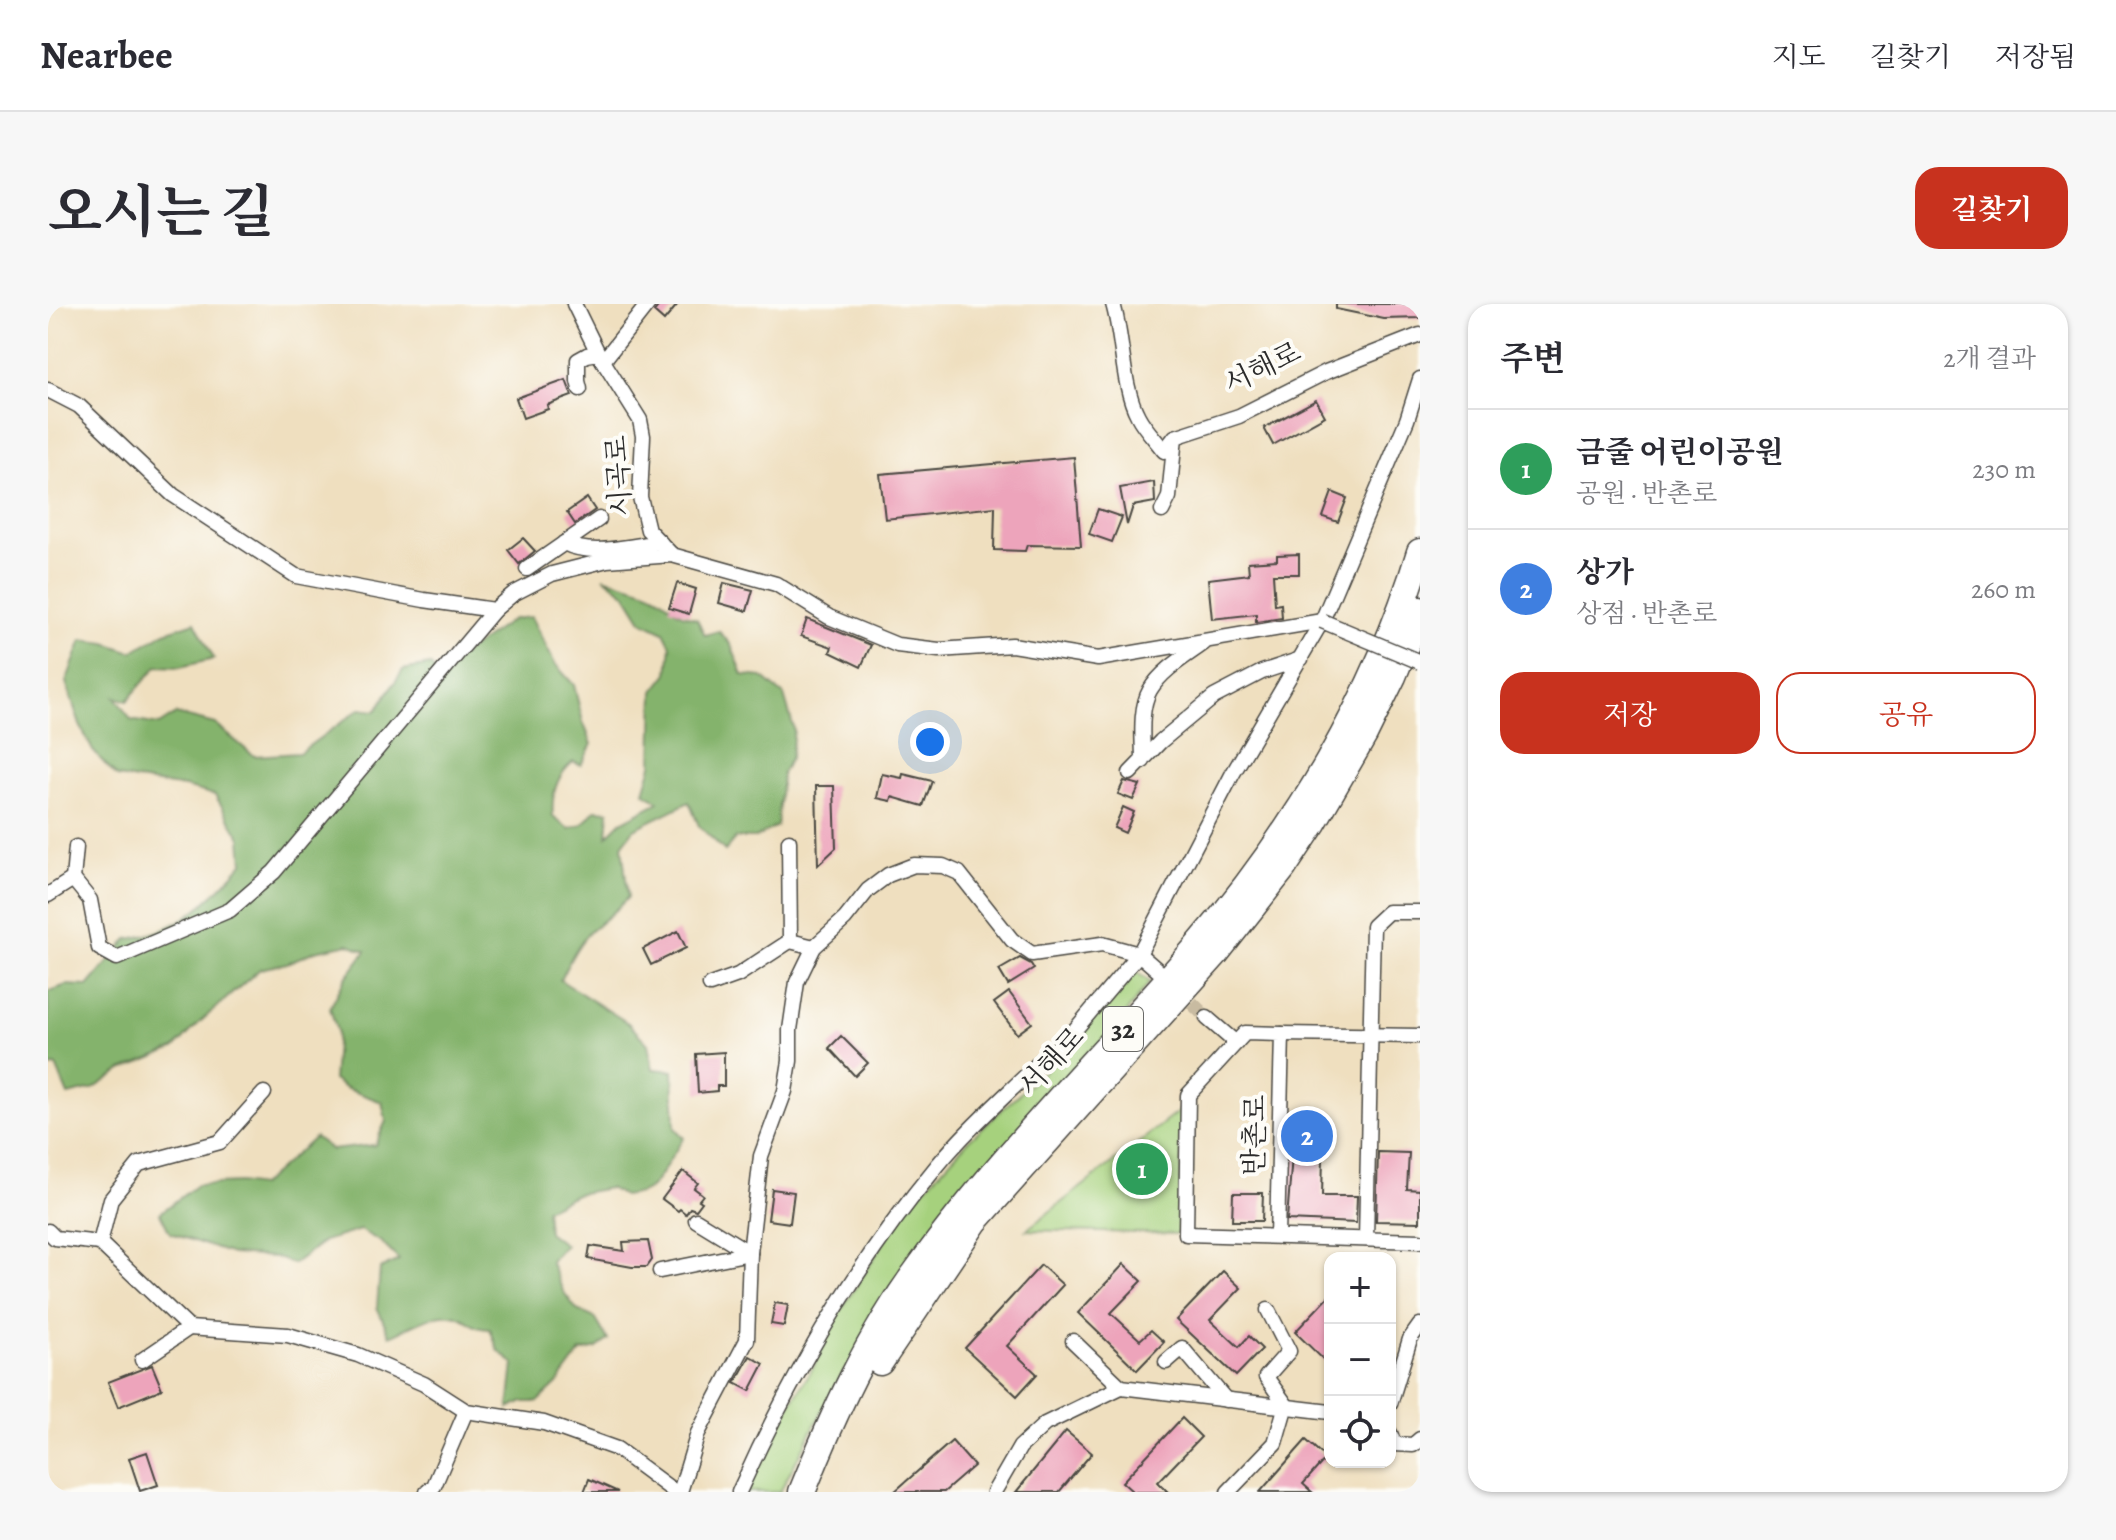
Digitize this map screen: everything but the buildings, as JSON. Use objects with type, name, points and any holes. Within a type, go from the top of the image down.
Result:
[{"type":"highway","name":"서해로","points":[[816,1489],[830,1423],[858,1364],[917,1270],[1010,1153],[1197,947],[1284,835],[1357,709],[1410,587],[1420,552]]},
{"type":"highway","name":"서해로","points":[[816,1489],[884,1355],[975,1221],[1216,953],[1283,868],[1364,735],[1420,610]]},
{"type":"street","name":"시곡로","points":[[574,304],[600,357],[640,420],[643,436],[640,497],[648,530],[672,555]]},
{"type":"street","points":[[580,389],[578,360],[587,355],[600,357],[648,304]]},
{"type":"street","name":"서해로","points":[[1113,304],[1121,330],[1127,383],[1137,415],[1164,451],[1175,437],[1239,416],[1326,372],[1420,335]]},
{"type":"street","points":[[739,1492],[833,1311],[892,1222],[940,1163],[1044,1058],[1063,1044],[1139,954],[1232,775],[1322,621],[1407,420],[1420,379]]},
{"type":"street","points":[[48,390],[79,406],[173,495],[296,576],[494,610]]},
{"type":"street","points":[[1162,511],[1169,497],[1175,437]]},
{"type":"street","points":[[527,569],[599,519]]},
{"type":"street","points":[[564,543],[580,549],[660,542]]},
{"type":"street","points":[[76,847],[73,879],[90,900],[99,948],[117,958],[230,910],[274,872],[494,610],[513,594],[552,574],[607,560],[672,555],[776,584],[829,617],[897,645],[939,650],[1012,645],[1098,659],[1322,621],[1420,662]]},
{"type":"street","points":[[1143,761],[1145,708],[1150,690],[1173,665],[1209,640]]},
{"type":"street","points":[[1130,773],[1161,741],[1214,697],[1262,672],[1301,659]]},
{"type":"street","points":[[789,841],[790,941]]},
{"type":"street","points":[[142,1360],[189,1328],[288,1335],[358,1355],[424,1384],[466,1411],[544,1423],[617,1449],[678,1492],[698,1433],[747,1340],[750,1253],[761,1156],[785,1091],[797,982],[814,947],[845,919],[868,890],[888,875],[914,865],[943,866],[959,873],[1012,940],[1032,954],[1102,944],[1139,954],[1162,974]]},
{"type":"street","points":[[48,895],[73,879]]},
{"type":"street","points":[[1366,1239],[1373,926],[1388,912],[1420,912]]},
{"type":"street","points":[[710,985],[738,975],[790,941],[814,947]]},
{"type":"street","points":[[1207,1018],[1236,1043],[1245,1033],[1420,1036]]},
{"type":"street","name":"반촌로","points":[[1277,1236],[1282,1034]]},
{"type":"street","name":"반촌로","points":[[1236,1043],[1188,1095],[1186,1234],[1420,1241]]},
{"type":"street","points":[[100,1243],[111,1199],[139,1164],[220,1142],[264,1093]]},
{"type":"street","points":[[696,1220],[750,1253]]},
{"type":"street","points":[[48,1231],[55,1238],[100,1243],[189,1328]]},
{"type":"street","points":[[660,1271],[750,1253]]},
{"type":"street","points":[[1268,1310],[1289,1351],[1266,1377],[1286,1405]]},
{"type":"street","points":[[1392,1396],[1410,1339],[1420,1325]]},
{"type":"street","points":[[1073,1341],[1121,1387]]},
{"type":"street","points":[[1166,1362],[1182,1348],[1226,1400]]},
{"type":"street","points":[[994,1492],[1020,1447],[1045,1424],[1121,1387],[1324,1411]]},
{"type":"street","points":[[1228,1492],[1275,1443],[1286,1405]]},
{"type":"street","points":[[427,1492],[434,1486],[466,1411]]},
{"type":"street","points":[[1396,1444],[1413,1445],[1420,1439]]},
{"type":"green space","points":[[604,577],[659,597],[679,612],[697,619],[705,635],[719,631],[731,645],[743,675],[762,677],[784,695],[794,729],[791,756],[782,774],[777,826],[755,838],[736,838],[725,851],[699,826],[689,802],[634,829],[622,845],[628,897],[584,938],[560,980],[628,1023],[648,1044],[653,1069],[673,1071],[675,1128],[684,1138],[657,1180],[645,1191],[623,1196],[609,1188],[576,1194],[546,1209],[548,1232],[565,1245],[550,1261],[563,1291],[577,1310],[595,1318],[608,1340],[597,1348],[581,1352],[557,1384],[538,1402],[523,1402],[509,1409],[514,1364],[498,1350],[490,1329],[476,1327],[453,1315],[444,1315],[390,1336],[377,1307],[380,1269],[399,1260],[381,1242],[360,1230],[324,1241],[293,1264],[275,1257],[232,1254],[170,1233],[160,1213],[197,1185],[239,1183],[260,1186],[315,1137],[331,1150],[375,1145],[386,1121],[382,1102],[333,1080],[337,1031],[330,1008],[345,979],[366,951],[349,944],[315,951],[287,963],[260,969],[174,1049],[122,1070],[93,1089],[68,1095],[56,1066],[48,1067],[48,992],[66,985],[88,986],[128,939],[163,929],[192,913],[243,863],[241,838],[215,795],[185,787],[117,777],[93,751],[80,725],[66,682],[82,640],[106,643],[132,652],[165,632],[195,622],[214,659],[180,667],[157,666],[127,701],[115,697],[131,720],[159,725],[176,714],[215,724],[254,756],[299,753],[360,709],[376,711],[403,670],[430,665],[436,673],[513,619],[531,617],[555,664],[574,685],[592,744],[581,765],[573,762],[559,780],[554,794],[553,817],[569,829],[582,825],[595,810],[609,811],[607,836],[621,822],[659,802],[644,792],[652,765],[654,691],[668,673],[671,646],[664,632],[643,622],[625,593]]},
{"type":"green space","points":[[1132,969],[1150,982],[840,1377],[780,1492],[742,1492],[814,1366],[838,1315],[904,1211],[969,1140],[1064,1053]]},
{"type":"green space","points":[[1183,1108],[1178,1234],[1026,1230]]},
{"type":"tunnel","points":[[1177,988],[1207,1018]]},
{"type":"place","name":"상가","points":[[1307,1136]]},
{"type":"place","name":"금줄 어린이공원","points":[[1142,1169]]}]
